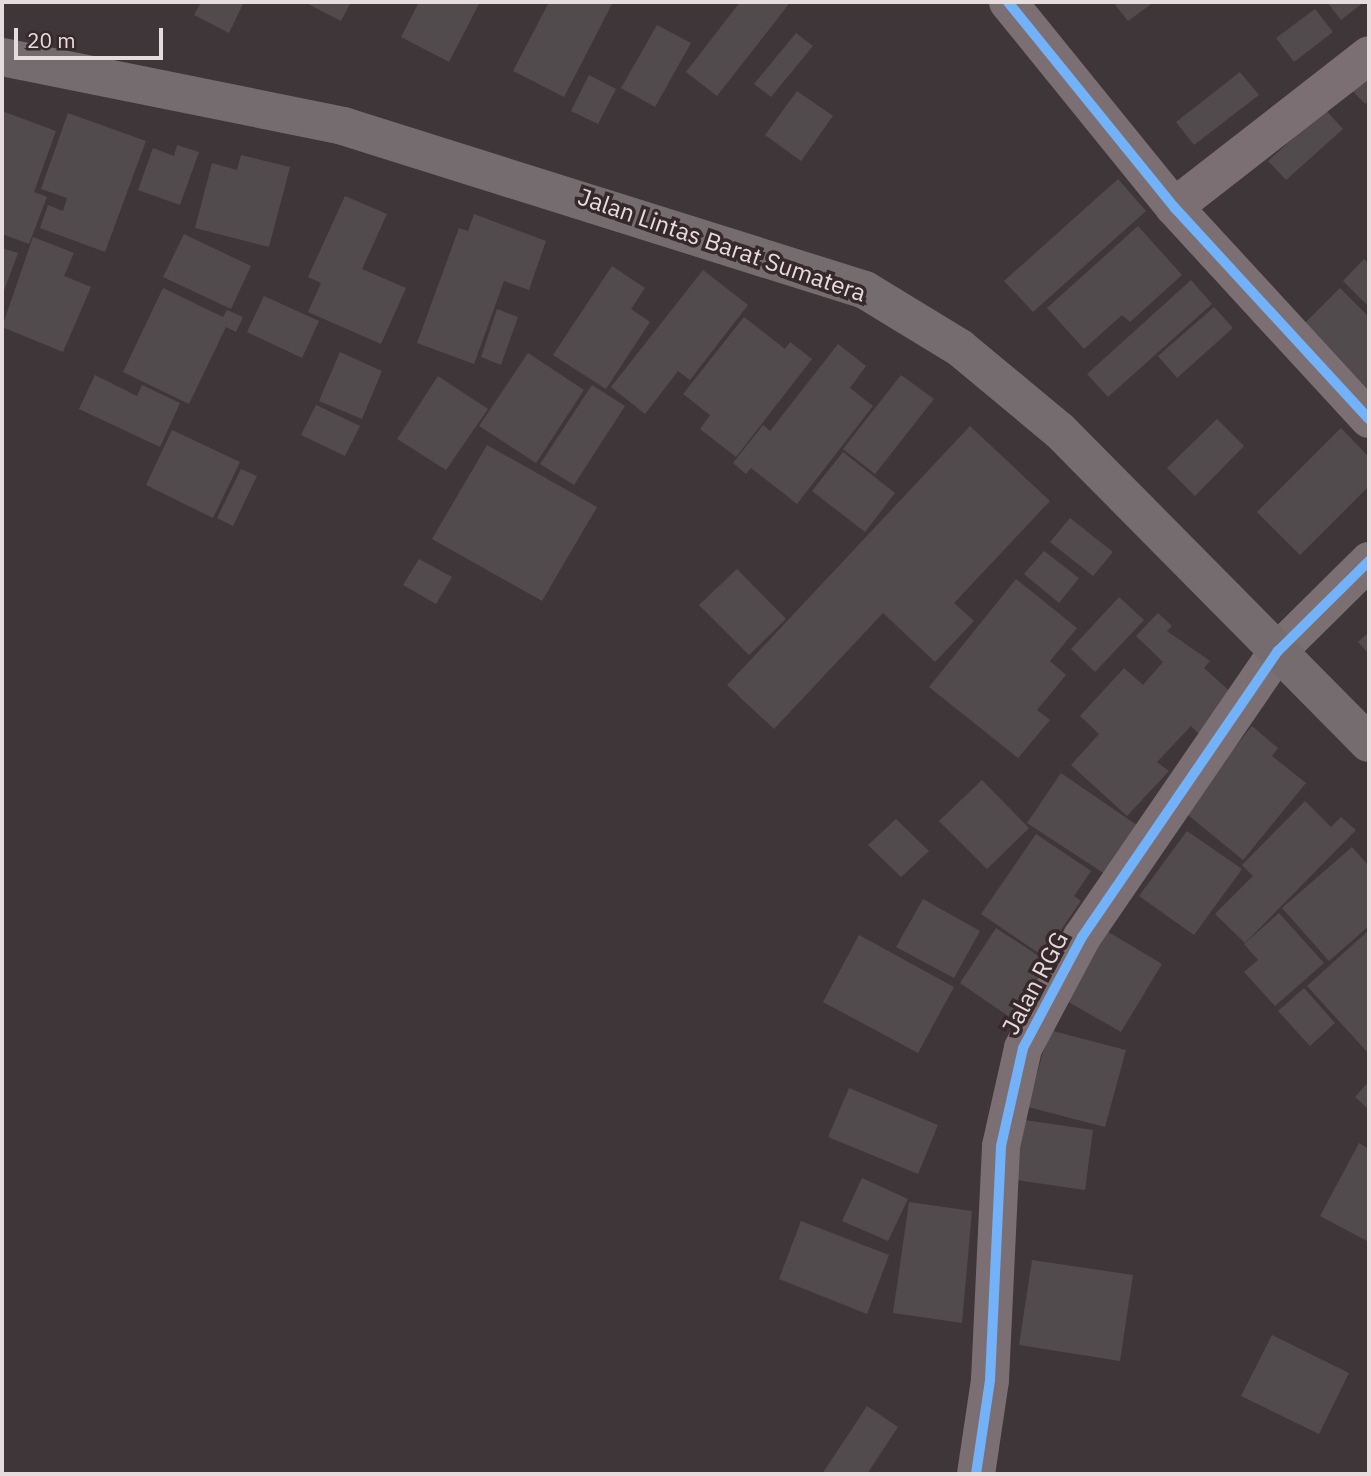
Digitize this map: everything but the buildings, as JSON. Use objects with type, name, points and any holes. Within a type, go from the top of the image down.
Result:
[{"type":"highway","name":"Jalan Lintas Barat Sumatera","points":[[2,57],[342,126],[865,290],[960,348],[1060,431],[1369,743]]},
{"type":"street","points":[[1008,2],[1174,207],[1369,419]]},
{"type":"street","points":[[1174,207],[1369,55]]},
{"type":"street","name":"Jalan RGG","points":[[976,1474],[990,1380],[1001,1146],[1023,1048],[1082,937],[1278,651],[1369,561]]},
{"type":"cycle path","points":[[1008,2],[1174,207],[1369,419]]},
{"type":"cycle path","points":[[976,1474],[990,1380],[1001,1146],[1023,1048],[1082,937],[1278,651],[1369,561]]}]
